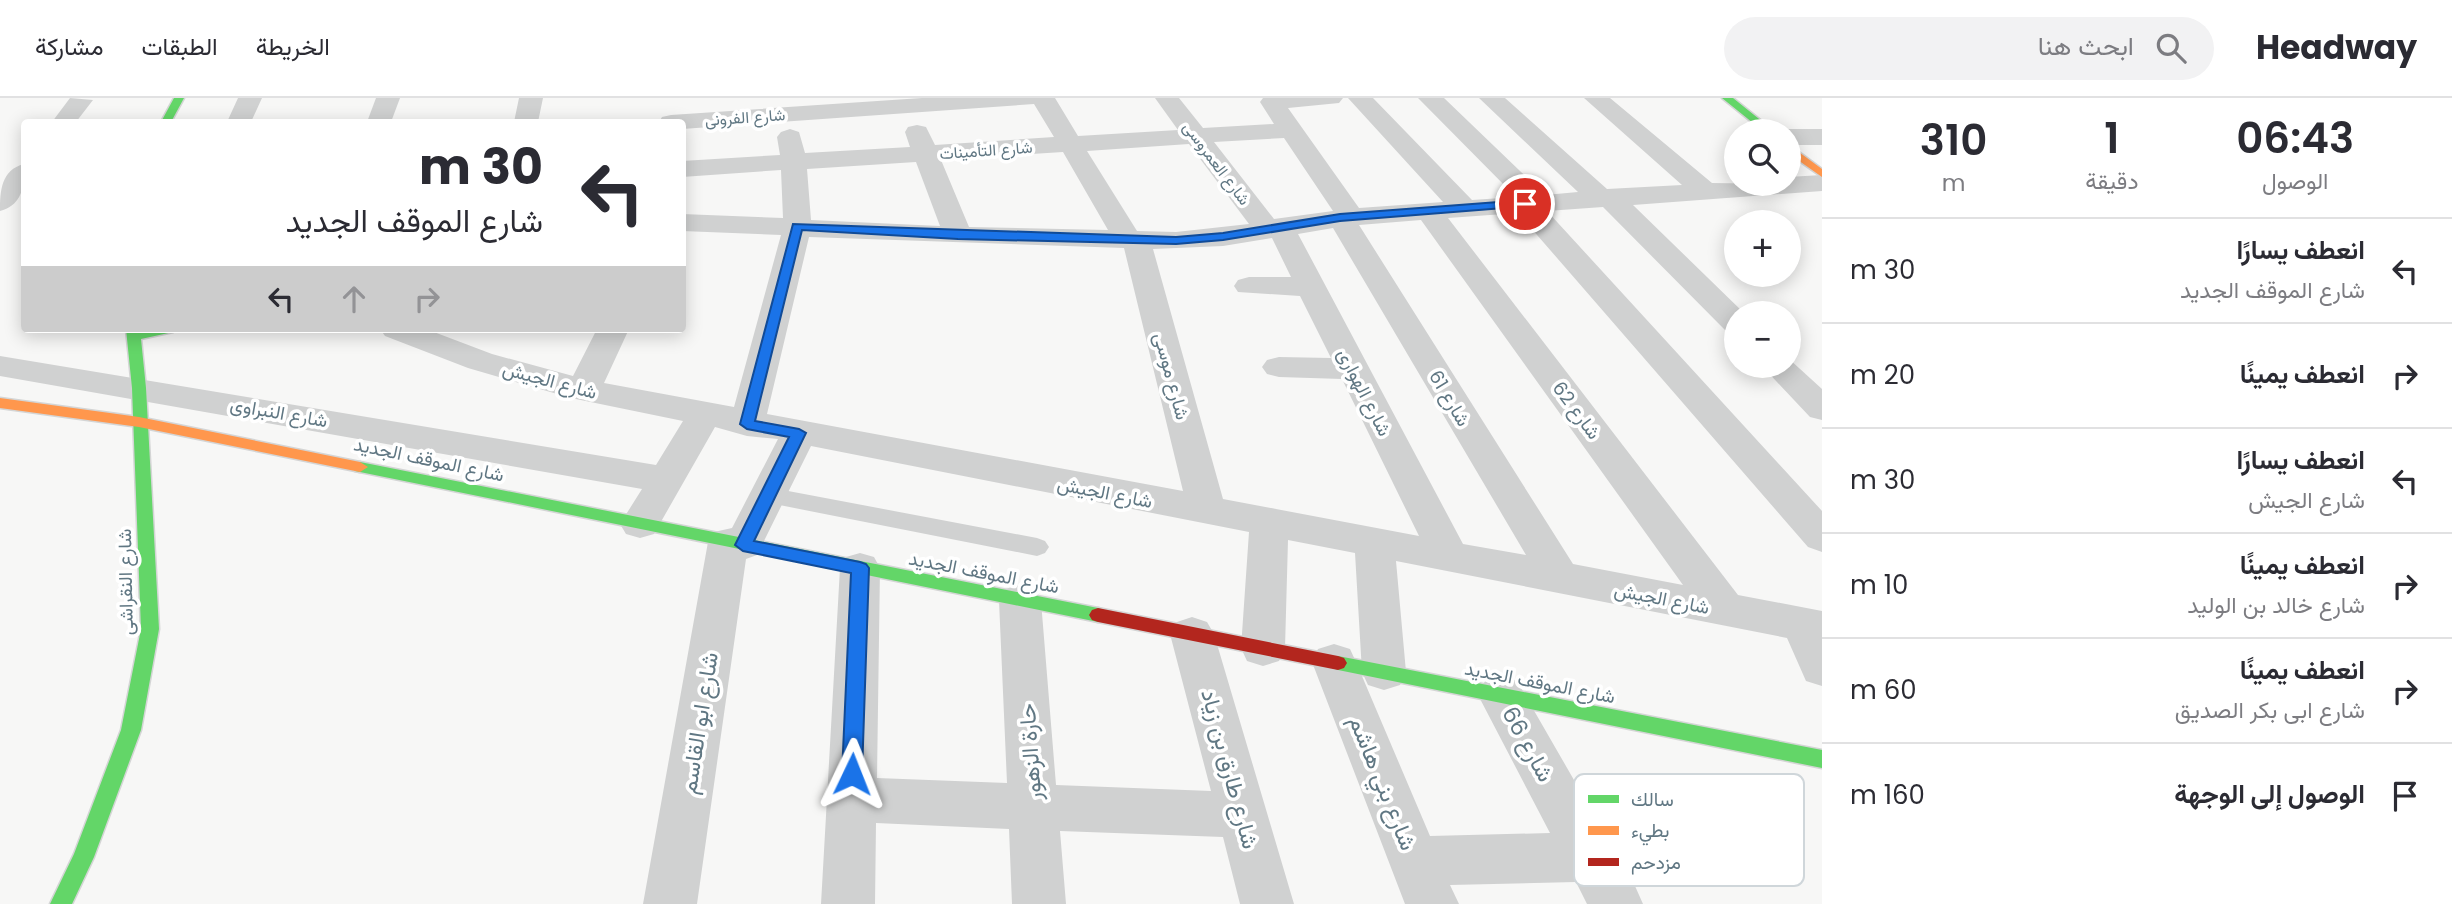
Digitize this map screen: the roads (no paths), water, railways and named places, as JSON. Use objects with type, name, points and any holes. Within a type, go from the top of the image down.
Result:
[{"type":"street","points":[[168,119],[179,98]]},
{"type":"street","points":[[240,119],[250,98]]},
{"type":"street","points":[[380,119],[388,98]]},
{"type":"street","points":[[527,119],[531,98]]},
{"type":"street","name":"شارع الفرونى","points":[[660,118],[784,106],[1029,98]]},
{"type":"street","name":"شارع موسى","points":[[1043,98],[1132,240],[1207,511]]},
{"type":"street","name":"شارع العمروسى","points":[[1167,98],[1273,227]]},
{"type":"street","points":[[1316,98],[1331,98]]},
{"type":"street","name":"شارع 61","points":[[1316,98],[1272,102],[1346,217],[1560,578]]},
{"type":"street","points":[[1360,98],[1464,208]]},
{"type":"street","points":[[1430,98],[1505,172],[1822,537]]},
{"type":"street","points":[[1492,98],[1605,197],[1724,311]]},
{"type":"street","points":[[1596,98],[1704,190]]},
{"type":"street","points":[[1727,98],[1754,119]]},
{"type":"street","points":[[66,119],[81,100]]},
{"type":"street","points":[[905,102],[958,235]]},
{"type":"street","points":[[747,424],[797,227],[794,162],[784,106]]},
{"type":"street","name":"شارع التأمينات","points":[[686,169],[1290,130]]},
{"type":"street","points":[[1801,137],[1822,137]]},
{"type":"street","points":[[1801,157],[1822,174]]},
{"type":"street","points":[[1434,176],[1505,172]]},
{"type":"street","points":[[0,204],[21,176]]},
{"type":"street","points":[[686,222],[1132,240],[1223,237],[1346,217],[1822,183]]},
{"type":"street","points":[[0,212],[21,210]]},
{"type":"street","name":"شارع 62","points":[[1428,211],[1725,610]]},
{"type":"street","name":"شارع الهوارى","points":[[1273,227],[1311,288],[1450,557]]},
{"type":"street","points":[[1250,286],[1311,288]]},
{"type":"street","name":"شارع النقراشى","points":[[61,904],[83,857],[131,730],[150,629],[134,333]]},
{"type":"street","name":"شارع الجيش","points":[[408,333],[480,361],[583,390],[747,424],[1813,626]]},
{"type":"street","points":[[583,390],[611,333]]},
{"type":"street","name":"شارع النبراوى","points":[[0,366],[139,405],[666,480]]},
{"type":"street","points":[[1279,367],[1354,369]]},
{"type":"street","points":[[1792,378],[1820,404]]},
{"type":"street","name":"شارع الموقف الجديد","points":[[0,403],[139,405],[735,544],[1822,759]]},
{"type":"street","points":[[640,524],[705,414]]},
{"type":"street","name":"شارع ابو القاسم","points":[[670,904],[735,544],[767,495],[799,433]]},
{"type":"street","points":[[1263,648],[1269,523]]},
{"type":"street","points":[[1374,543],[1384,672]]},
{"type":"street","points":[[848,904],[860,568]]},
{"type":"street","name":"حارة الزهور","points":[[1020,601],[1039,904]]},
{"type":"street","points":[[1813,626],[1822,668]]},
{"type":"street","name":"شارع طارق بن زياد","points":[[1192,634],[1267,904]]},
{"type":"street","name":"شارع بني هاشم","points":[[1334,662],[1424,882]]},
{"type":"street","name":"شارع 66","points":[[1501,695],[1574,828]]},
{"type":"street","points":[[851,800],[1242,815]]},
{"type":"street","points":[[1424,882],[1574,859]]},
{"type":"street","name":"شارع 66","points":[[1606,886],[1616,904]]},
{"type":"lane","points":[[767,495],[1037,547]]}]
